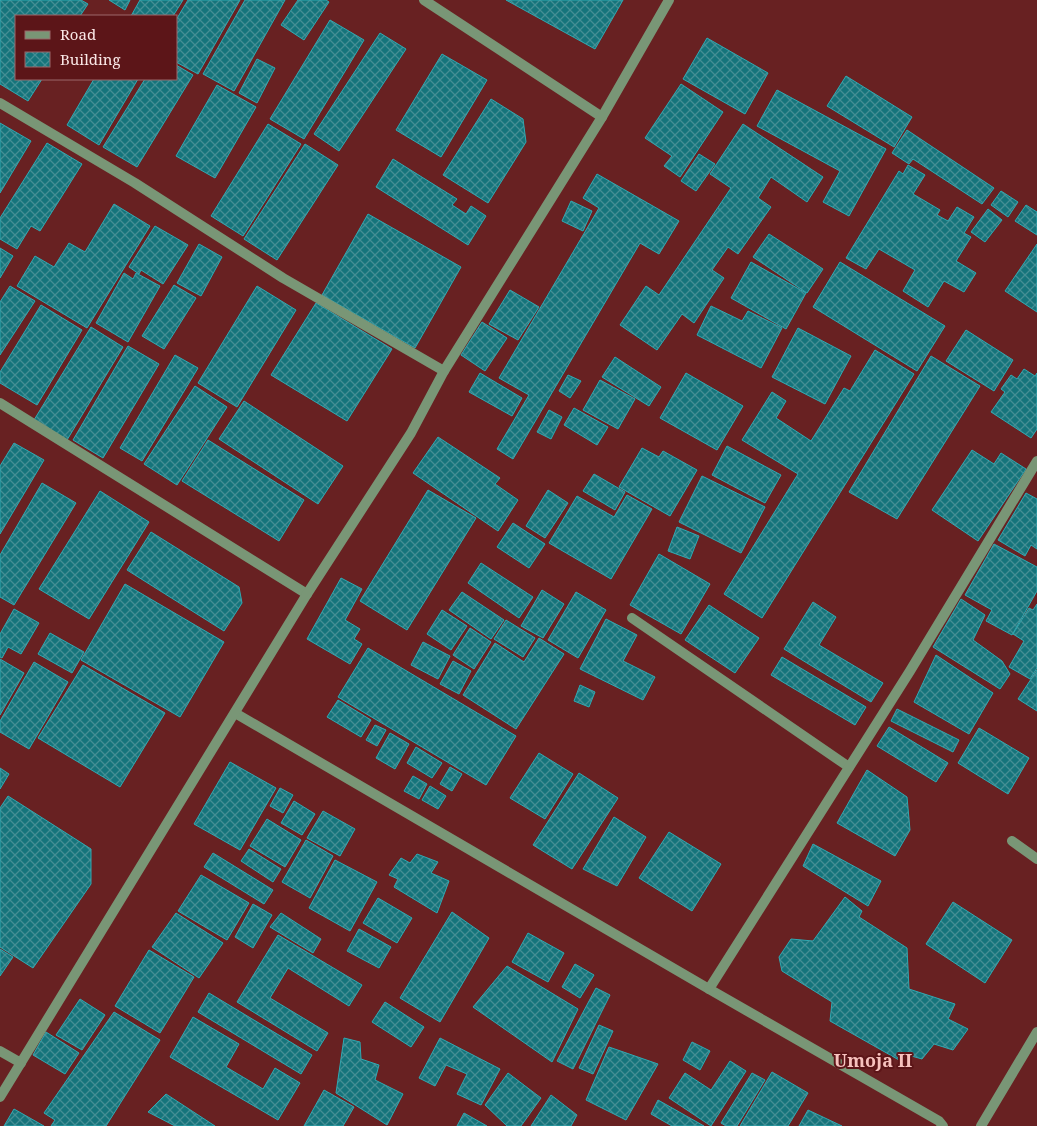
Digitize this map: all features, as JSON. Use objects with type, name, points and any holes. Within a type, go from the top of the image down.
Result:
[{"type":"street","points":[[424,0],[602,117]]},
{"type":"street","points":[[0,1097],[307,594],[411,433],[444,371],[602,117],[669,0]]},
{"type":"street","points":[[0,103],[134,183],[283,278],[444,371]]},
{"type":"street","points":[[0,403],[307,594]]},
{"type":"street","points":[[709,989],[910,671],[1037,461]]},
{"type":"street","points":[[632,618],[849,768]]},
{"type":"street","points":[[235,713],[939,1121],[943,1126]]},
{"type":"street","points":[[1012,841],[1037,859]]},
{"type":"street","points":[[981,1126],[1037,1032]]},
{"type":"street","points":[[0,1051],[21,1063]]},
{"type":"building","points":[[0,0],[81,0],[88,4],[81,15],[15,15],[15,80],[41,80],[28,101],[0,84]]},
{"type":"building","points":[[109,0],[130,0],[125,10]]},
{"type":"building","points":[[140,0],[183,0],[174,15],[132,15]]},
{"type":"building","points":[[188,0],[240,0],[198,74],[178,63],[178,17]]},
{"type":"building","points":[[245,0],[285,0],[234,91],[203,74]]},
{"type":"building","points":[[298,0],[326,0],[329,2],[304,40],[281,25]]},
{"type":"building","points":[[506,0],[623,0],[595,49]]},
{"type":"building","points":[[330,20],[364,40],[304,139],[270,119]]},
{"type":"building","points":[[380,33],[406,49],[339,151],[314,134]]},
{"type":"building","points":[[707,38],[768,73],[745,114],[683,79]]},
{"type":"building","points":[[442,54],[487,80],[441,157],[396,130]]},
{"type":"building","points":[[257,59],[275,68],[257,103],[239,93]]},
{"type":"building","points":[[178,66],[193,75],[137,167],[103,147],[144,80],[178,80]]},
{"type":"building","points":[[846,76],[912,117],[894,147],[827,106]]},
{"type":"building","points":[[93,80],[137,80],[99,145],[67,125]]},
{"type":"building","points":[[681,84],[723,112],[680,177],[664,166],[672,156],[645,138]]},
{"type":"building","points":[[217,85],[256,107],[215,178],[176,156]]},
{"type":"building","points":[[777,90],[886,149],[849,216],[823,202],[840,171],[757,126]]},
{"type":"building","points":[[491,99],[523,119],[526,142],[488,203],[443,175]]},
{"type":"building","points":[[0,123],[31,141],[0,193]]},
{"type":"building","points":[[268,124],[301,144],[243,236],[211,216]]},
{"type":"building","points":[[743,124],[823,177],[807,202],[771,177],[758,198],[771,207],[738,254],[728,247],[712,270],[724,278],[694,323],[682,314],[657,350],[620,325],[646,286],[659,295],[731,188],[710,174]]},
{"type":"building","points":[[907,130],[994,188],[982,204],[913,159],[909,164],[892,153]]},
{"type":"building","points":[[47,143],[82,164],[40,231],[31,226],[17,249],[0,239],[0,218]]},
{"type":"building","points":[[305,144],[338,165],[277,260],[244,239]]},
{"type":"building","points":[[699,154],[715,164],[696,191],[681,181]]},
{"type":"building","points":[[393,159],[457,199],[452,205],[466,214],[471,206],[486,216],[468,245],[376,187]]},
{"type":"building","points":[[908,165],[925,175],[913,194],[940,210],[937,215],[948,221],[957,207],[974,217],[964,233],[971,237],[956,261],[976,273],[964,292],[944,281],[928,307],[903,291],[915,270],[879,249],[866,269],[846,258],[899,171],[903,174]]},
{"type":"building","points":[[597,174],[679,221],[659,254],[640,243],[513,459],[497,449],[529,395],[499,378],[599,208],[583,198]]},
{"type":"building","points":[[1001,191],[1018,202],[1008,217],[991,205]]},
{"type":"building","points":[[571,201],[592,211],[583,231],[562,221]]},
{"type":"building","points":[[114,204],[150,226],[87,328],[17,286],[35,256],[54,267],[69,243],[85,252]]},
{"type":"building","points":[[1026,205],[1037,212],[1037,235],[1015,221]]},
{"type":"building","points":[[988,209],[1002,220],[985,242],[971,232]]},
{"type":"building","points":[[368,214],[461,267],[415,348],[322,295]]},
{"type":"building","points":[[155,226],[188,245],[163,284],[141,270],[139,274],[129,267]]},
{"type":"building","points":[[769,234],[823,269],[807,293],[753,257]]},
{"type":"building","points":[[199,244],[222,257],[201,296],[177,283]]},
{"type":"building","points":[[1037,244],[1037,312],[1005,291]]},
{"type":"building","points":[[0,248],[13,256],[0,278]]},
{"type":"building","points":[[751,262],[806,293],[786,329],[731,298]]},
{"type":"building","points":[[840,262],[945,326],[917,371],[813,307]]},
{"type":"building","points":[[124,273],[133,279],[136,273],[160,286],[128,342],[96,323]]},
{"type":"building","points":[[174,285],[196,298],[164,349],[142,336]]},
{"type":"building","points":[[10,286],[35,301],[0,355],[0,302]]},
{"type":"building","points":[[257,286],[296,310],[237,407],[198,383]]},
{"type":"building","points":[[510,290],[539,307],[518,340],[489,324]]},
{"type":"building","points":[[316,303],[392,349],[347,421],[271,375]]},
{"type":"building","points":[[41,305],[82,330],[37,405],[0,383],[0,372]]},
{"type":"building","points":[[711,306],[742,321],[748,311],[782,328],[761,368],[697,335]]},
{"type":"building","points":[[482,322],[507,338],[485,371],[461,355]]},
{"type":"building","points":[[91,327],[123,347],[67,440],[34,420]]},
{"type":"building","points":[[798,328],[851,356],[825,404],[772,377]]},
{"type":"building","points":[[966,330],[1013,360],[994,391],[946,361]]},
{"type":"building","points":[[128,346],[159,364],[103,458],[73,440]]},
{"type":"building","points":[[875,350],[914,374],[762,618],[724,594],[798,474],[742,440],[772,392],[786,401],[776,418],[811,441],[844,388],[850,391]]},
{"type":"building","points":[[175,355],[198,368],[142,461],[120,448]]},
{"type":"building","points":[[931,356],[980,386],[897,519],[849,492]]},
{"type":"building","points":[[615,357],[661,387],[649,406],[602,377]]},
{"type":"building","points":[[1024,369],[1035,376],[1037,373],[1037,429],[1031,438],[991,412],[1005,392],[1001,389],[1011,375],[1017,379]]},
{"type":"building","points":[[480,373],[522,398],[512,416],[469,392]]},
{"type":"building","points":[[686,373],[743,406],[717,450],[660,418]]},
{"type":"building","points":[[568,375],[581,381],[570,398],[559,391]]},
{"type":"building","points":[[600,380],[635,399],[618,429],[583,410]]},
{"type":"building","points":[[195,386],[227,407],[177,485],[144,464]]},
{"type":"building","points":[[244,401],[343,466],[318,504],[219,439]]},
{"type":"building","points":[[574,408],[608,427],[597,445],[564,425]]},
{"type":"building","points":[[549,410],[562,417],[551,439],[537,432]]},
{"type":"building","points":[[438,437],[500,478],[495,484],[518,500],[498,531],[413,473]]},
{"type":"building","points":[[208,440],[304,500],[279,541],[182,481]]},
{"type":"building","points":[[14,443],[44,460],[0,534],[0,466]]},
{"type":"building","points":[[727,446],[781,475],[765,503],[712,475]]},
{"type":"building","points":[[642,448],[659,457],[663,451],[697,470],[670,516],[619,487]]},
{"type":"building","points":[[972,450],[994,464],[1001,453],[1026,469],[978,541],[932,510]]},
{"type":"building","points":[[594,474],[625,492],[615,510],[583,491]]},
{"type":"building","points":[[702,476],[765,507],[741,553],[679,522]]},
{"type":"building","points":[[42,483],[76,503],[14,605],[0,597],[0,555]]},
{"type":"building","points":[[428,490],[476,518],[407,630],[360,601]]},
{"type":"building","points":[[548,490],[568,503],[545,538],[526,526]]},
{"type":"building","points":[[100,491],[149,522],[89,619],[39,589]]},
{"type":"building","points":[[1026,493],[1037,499],[1037,549],[1031,545],[1025,556],[998,540]]},
{"type":"building","points":[[627,495],[652,509],[611,579],[549,543],[577,496],[614,517]]},
{"type":"building","points":[[513,523],[545,544],[529,568],[497,547]]},
{"type":"building","points":[[677,527],[699,536],[690,559],[668,551]]},
{"type":"building","points":[[151,532],[239,587],[242,603],[224,631],[127,570]]},
{"type":"building","points":[[994,544],[1037,567],[1037,591],[1012,635],[986,621],[992,610],[965,595]]},
{"type":"building","points":[[659,554],[710,584],[681,634],[630,605]]},
{"type":"building","points":[[481,563],[533,597],[519,618],[468,583]]},
{"type":"building","points":[[341,578],[362,589],[345,620],[360,629],[354,639],[362,644],[350,664],[307,639]]},
{"type":"building","points":[[125,584],[224,642],[180,717],[81,660]]},
{"type":"building","points":[[542,590],[564,604],[543,638],[521,626]]},
{"type":"building","points":[[462,592],[504,620],[491,639],[449,610]]},
{"type":"building","points":[[576,592],[606,610],[578,658],[548,640]]},
{"type":"building","points":[[961,599],[985,615],[973,640],[1002,661],[1010,674],[1000,689],[933,647]]},
{"type":"building","points":[[813,602],[836,617],[819,645],[883,683],[871,702],[784,649]]},
{"type":"building","points":[[1037,604],[1037,668],[1030,679],[1009,667],[1024,641],[1013,634],[1029,608],[1033,610]]},
{"type":"building","points":[[709,605],[759,638],[735,673],[685,640]]},
{"type":"building","points":[[14,609],[39,623],[21,654],[8,647],[2,658],[0,657],[0,634]]},
{"type":"building","points":[[442,610],[467,626],[451,650],[427,634]]},
{"type":"building","points":[[606,619],[637,635],[623,661],[655,677],[643,700],[580,669]]},
{"type":"building","points":[[506,620],[535,638],[523,657],[494,639]]},
{"type":"building","points":[[470,628],[491,642],[474,669],[453,655]]},
{"type":"building","points":[[50,633],[84,652],[72,673],[38,654]]},
{"type":"building","points":[[539,638],[564,654],[516,729],[463,695],[495,643],[524,662]]},
{"type":"building","points":[[423,642],[450,656],[438,679],[411,665]]},
{"type":"building","points":[[368,648],[516,736],[486,785],[338,697]]},
{"type":"building","points":[[936,655],[993,693],[969,734],[914,702]]},
{"type":"building","points":[[782,657],[866,707],[855,725],[771,675]]},
{"type":"building","points":[[0,659],[24,673],[0,715]]},
{"type":"building","points":[[453,661],[471,671],[459,694],[440,684]]},
{"type":"building","points":[[34,662],[68,682],[29,749],[0,732],[0,721]]},
{"type":"building","points":[[83,665],[165,713],[120,787],[38,738]]},
{"type":"building","points":[[1037,670],[1037,711],[1018,699]]},
{"type":"building","points":[[580,685],[595,692],[589,707],[574,701]]},
{"type":"building","points":[[338,700],[371,720],[361,737],[327,717]]},
{"type":"building","points":[[897,709],[959,740],[953,752],[891,721]]},
{"type":"building","points":[[375,725],[386,730],[377,746],[366,740]]},
{"type":"building","points":[[889,727],[948,763],[936,782],[877,746]]},
{"type":"building","points":[[979,728],[1029,758],[1008,794],[958,763]]},
{"type":"building","points":[[390,733],[409,744],[395,769],[376,758]]},
{"type":"building","points":[[416,747],[442,763],[432,778],[407,763]]},
{"type":"building","points":[[539,753],[573,774],[545,819],[510,798]]},
{"type":"building","points":[[230,762],[276,788],[240,850],[194,824]]},
{"type":"building","points":[[450,767],[462,774],[452,791],[440,784]]},
{"type":"building","points":[[0,768],[9,774],[0,789]]},
{"type":"building","points":[[867,770],[907,797],[910,830],[895,856],[837,823]]},
{"type":"building","points":[[579,773],[618,798],[572,869],[533,845]]},
{"type":"building","points":[[413,776],[427,784],[419,799],[404,791]]},
{"type":"building","points":[[430,786],[446,796],[438,809],[422,800]]},
{"type":"building","points":[[280,788],[293,795],[283,813],[270,806]]},
{"type":"building","points":[[8,796],[91,849],[91,884],[33,968],[0,947],[0,808]]},
{"type":"building","points":[[294,801],[315,814],[302,835],[281,823]]},
{"type":"building","points":[[323,811],[355,829],[340,856],[307,838]]},
{"type":"building","points":[[614,817],[646,837],[617,886],[583,869]]},
{"type":"building","points":[[267,819],[301,840],[285,867],[250,846]]},
{"type":"building","points":[[669,832],[721,864],[692,911],[639,878]]},
{"type":"building","points":[[306,840],[333,856],[310,898],[282,882]]},
{"type":"building","points":[[813,844],[881,881],[868,906],[803,866]]},
{"type":"building","points":[[249,849],[281,869],[273,882],[241,861]]},
{"type":"building","points":[[213,853],[273,890],[264,904],[204,867]]},
{"type":"building","points":[[417,854],[438,862],[431,873],[449,881],[437,913],[394,887],[398,879],[389,875],[401,858],[410,863]]},
{"type":"building","points":[[335,860],[377,882],[350,931],[309,908]]},
{"type":"building","points":[[201,875],[249,903],[227,940],[178,911]]},
{"type":"building","points":[[845,897],[862,911],[859,917],[907,948],[909,989],[955,1004],[948,1019],[968,1029],[953,1050],[934,1044],[922,1059],[908,1055],[899,1060],[830,1021],[832,1002],[782,971],[779,957],[791,939],[813,941]]},
{"type":"building","points":[[378,898],[412,918],[397,943],[363,923]]},
{"type":"building","points":[[953,902],[1012,940],[985,983],[926,944]]},
{"type":"building","points":[[253,904],[272,915],[253,948],[235,937]]},
{"type":"building","points":[[452,912],[489,938],[440,1022],[400,998]]},
{"type":"building","points":[[176,913],[223,943],[199,978],[152,947]]},
{"type":"building","points":[[281,913],[321,939],[313,953],[270,927]]},
{"type":"building","points":[[359,929],[391,947],[379,968],[347,951]]},
{"type":"building","points":[[528,933],[564,953],[548,982],[512,962]]},
{"type":"building","points":[[278,935],[362,985],[349,1006],[288,968],[270,998],[328,1033],[317,1051],[237,1002]]},
{"type":"building","points":[[0,949],[13,957],[0,976]]},
{"type":"building","points":[[149,950],[194,977],[160,1033],[115,1006]]},
{"type":"building","points":[[575,964],[594,975],[580,998],[562,987]]},
{"type":"building","points":[[507,966],[578,1009],[552,1062],[473,1007]]},
{"type":"building","points":[[596,988],[610,995],[573,1069],[557,1061]]},
{"type":"building","points":[[209,993],[312,1055],[301,1074],[198,1012]]},
{"type":"building","points":[[80,999],[105,1015],[82,1050],[56,1035]]},
{"type":"building","points":[[385,1002],[424,1027],[411,1047],[372,1022]]},
{"type":"building","points":[[114,1012],[160,1040],[106,1126],[51,1126],[55,1120],[44,1113]]},
{"type":"building","points":[[193,1017],[239,1044],[226,1067],[263,1089],[275,1068],[300,1083],[278,1120],[170,1057]]},
{"type":"building","points":[[599,1025],[613,1031],[593,1074],[579,1068]]},
{"type":"building","points":[[46,1032],[79,1053],[65,1074],[33,1055]]},
{"type":"building","points":[[344,1038],[360,1042],[361,1059],[379,1065],[375,1080],[403,1094],[387,1125],[336,1093]]},
{"type":"building","points":[[440,1038],[500,1069],[481,1105],[457,1094],[467,1074],[446,1065],[435,1086],[419,1078]]},
{"type":"building","points":[[692,1042],[710,1051],[700,1070],[683,1060]]},
{"type":"building","points":[[609,1047],[658,1064],[626,1120],[586,1100]]},
{"type":"building","points":[[730,1061],[746,1071],[711,1126],[669,1098],[685,1073],[711,1090]]},
{"type":"building","points":[[772,1072],[808,1093],[788,1126],[740,1126]]},
{"type":"building","points":[[508,1073],[541,1098],[521,1126],[507,1126],[485,1105]]},
{"type":"building","points":[[752,1073],[765,1080],[737,1126],[726,1126],[721,1123]]},
{"type":"building","points":[[324,1090],[354,1107],[343,1126],[304,1126]]},
{"type":"building","points":[[166,1094],[215,1126],[175,1126],[148,1112]]},
{"type":"building","points":[[551,1095],[577,1115],[571,1126],[531,1126]]},
{"type":"building","points":[[658,1100],[704,1126],[672,1126],[651,1114]]},
{"type":"building","points":[[14,1109],[44,1126],[4,1126]]},
{"type":"building","points":[[808,1110],[842,1126],[799,1126]]},
{"type":"building","points":[[464,1113],[487,1126],[457,1126]]},
{"type":"district","name":"Umoja II","points":[[873,1061]]}]
